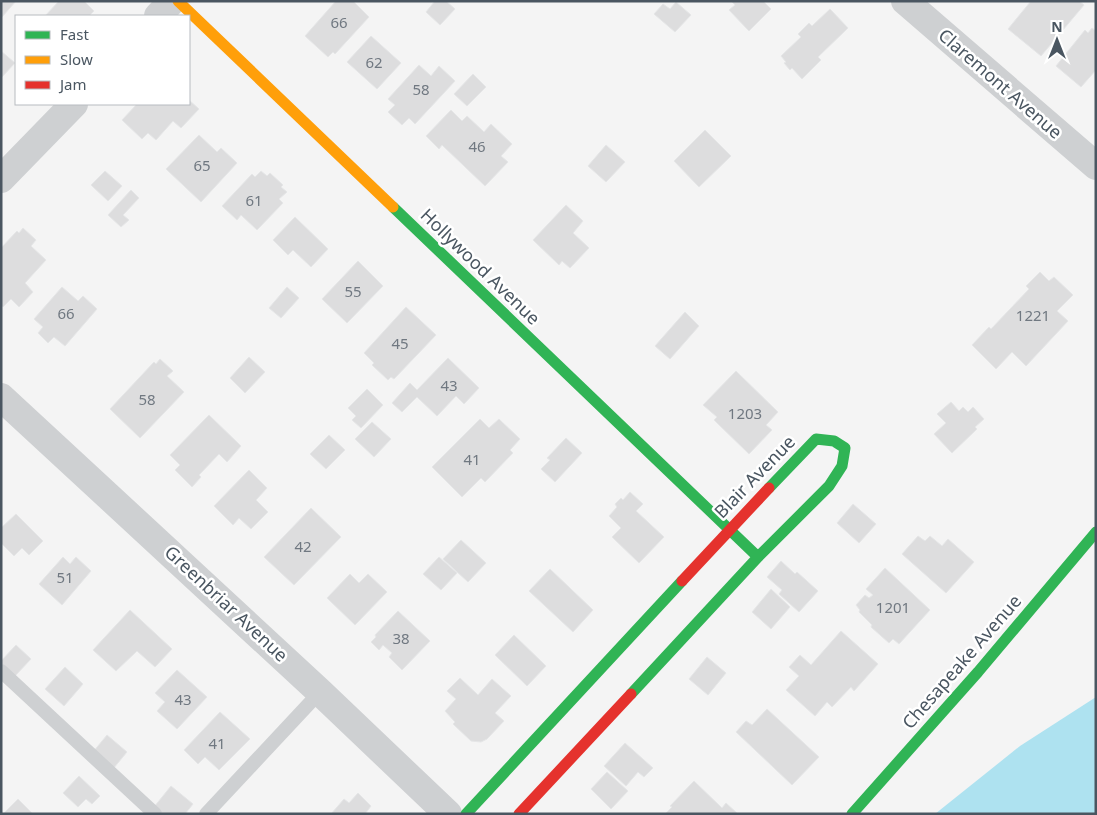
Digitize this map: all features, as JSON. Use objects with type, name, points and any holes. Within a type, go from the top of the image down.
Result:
[{"type":"street","points":[[159,15],[172,1]]},
{"type":"street","name":"Hollywood Avenue","points":[[178,1],[758,558]]},
{"type":"street","name":"Claremont Avenue","points":[[904,1],[1096,166]]},
{"type":"street","points":[[1,179],[73,105]]},
{"type":"street","name":"Greenbriar Avenue","points":[[1,397],[320,692],[448,814]]},
{"type":"street","name":"Blair Avenue","points":[[466,814],[729,530],[816,439],[834,441],[845,448],[842,466],[829,486],[758,558],[520,814]]},
{"type":"street","name":"Chesapeake Avenue","points":[[852,814],[978,672],[1096,532]]},
{"type":"lane","points":[[1,671],[155,814]]},
{"type":"lane","points":[[206,814],[320,692]]},
{"type":"water","points":[[1096,697],[1096,814],[935,814],[1020,746]]},
{"type":"building","points":[[1,1],[16,1],[2,17],[1,16]]},
{"type":"building","points":[[59,1],[84,1],[94,11],[90,15],[46,15]]},
{"type":"building","points":[[336,1],[355,1],[369,17],[335,54],[333,52],[328,57],[305,36]]},
{"type":"building","points":[[435,1],[446,1],[455,9],[440,25],[426,12]]},
{"type":"building","points":[[731,1],[763,1],[771,9],[749,31],[729,10],[735,5]]},
{"type":"building","points":[[1031,1],[1079,1],[1084,5],[1041,56],[1008,29]]},
{"type":"building","points":[[676,2],[691,15],[675,32],[654,14],[663,4],[670,9]]},
{"type":"building","points":[[830,9],[848,28],[818,57],[821,60],[802,79],[792,68],[790,70],[781,56],[801,37],[798,34],[809,23],[812,26]]},
{"type":"building","points":[[1092,28],[1096,31],[1096,70],[1081,87],[1056,66],[1085,30],[1088,33]]},
{"type":"building","points":[[371,36],[401,63],[377,89],[347,62]]},
{"type":"building","points":[[1,51],[15,63],[1,78]]},
{"type":"building","points":[[419,65],[431,76],[439,66],[455,81],[415,124],[409,118],[402,125],[388,112],[395,105],[388,99]]},
{"type":"building","points":[[473,74],[486,87],[467,106],[454,94]]},
{"type":"building","points":[[190,101],[199,109],[181,128],[173,121],[156,140],[148,133],[142,139],[122,120],[136,105],[190,105]]},
{"type":"building","points":[[451,110],[462,121],[467,116],[484,132],[491,124],[512,144],[501,156],[508,162],[485,186],[442,145],[439,149],[426,136]]},
{"type":"building","points":[[705,130],[731,156],[699,187],[674,161]]},
{"type":"building","points":[[199,135],[217,152],[221,148],[237,163],[201,202],[166,169]]},
{"type":"building","points":[[606,145],[625,162],[606,182],[588,166]]},
{"type":"building","points":[[105,171],[122,186],[108,201],[91,185]]},
{"type":"building","points":[[261,171],[267,176],[270,173],[283,185],[281,187],[287,192],[279,199],[283,203],[257,230],[241,215],[237,220],[222,206],[252,174],[255,177]]},
{"type":"building","points":[[131,190],[139,198],[123,215],[129,220],[121,227],[108,215]]},
{"type":"building","points":[[566,205],[583,221],[573,233],[589,248],[570,268],[562,261],[559,265],[533,240]]},
{"type":"building","points":[[295,217],[328,249],[311,267],[293,250],[288,255],[273,240]]},
{"type":"building","points":[[23,228],[36,240],[31,246],[46,260],[25,283],[33,292],[19,307],[11,299],[3,307],[1,305],[1,248],[17,231],[19,233]]},
{"type":"building","points":[[358,261],[383,286],[347,323],[322,299]]},
{"type":"building","points":[[1040,272],[1049,281],[1054,277],[1073,295],[1057,311],[1068,321],[1026,366],[1012,352],[996,369],[972,345],[989,327],[991,329],[1029,289],[1026,286]]},
{"type":"building","points":[[62,287],[78,301],[83,296],[97,309],[65,346],[54,337],[48,343],[38,333],[43,327],[34,319]]},
{"type":"building","points":[[287,287],[299,298],[281,318],[269,308]]},
{"type":"building","points":[[406,307],[436,335],[394,379],[391,377],[388,380],[372,365],[374,363],[364,353]]},
{"type":"building","points":[[685,312],[699,326],[670,359],[655,346]]},
{"type":"building","points":[[249,357],[265,372],[245,393],[230,378]]},
{"type":"building","points":[[448,358],[479,388],[464,404],[456,396],[437,416],[417,397],[402,412],[392,403],[410,383],[417,390]]},
{"type":"building","points":[[160,359],[173,371],[167,376],[184,392],[140,438],[110,409],[154,362],[156,364]]},
{"type":"building","points":[[736,371],[778,412],[766,425],[772,430],[749,454],[714,420],[717,417],[703,405]]},
{"type":"building","points":[[367,389],[383,405],[361,428],[352,420],[356,416],[348,408]]},
{"type":"building","points":[[951,402],[959,411],[963,407],[968,412],[973,407],[984,419],[975,427],[977,429],[952,453],[934,434],[946,423],[937,414]]},
{"type":"building","points":[[209,415],[241,446],[227,462],[219,454],[199,475],[201,477],[192,487],[175,470],[180,465],[170,455]]},
{"type":"building","points":[[480,419],[489,428],[499,419],[520,439],[510,450],[513,453],[485,482],[481,478],[462,497],[432,467]]},
{"type":"building","points":[[372,422],[391,439],[374,457],[355,439]]},
{"type":"building","points":[[329,435],[345,450],[326,469],[310,454]]},
{"type":"building","points":[[566,438],[582,453],[555,482],[541,469],[550,460],[547,458]]},
{"type":"building","points":[[249,470],[267,488],[256,500],[268,512],[251,529],[239,518],[233,525],[214,506]]},
{"type":"building","points":[[630,492],[643,504],[636,511],[664,537],[639,563],[612,537],[621,528],[609,516],[617,507],[615,504],[621,498],[623,500]]},
{"type":"building","points":[[853,504],[876,524],[859,543],[837,523]]},
{"type":"building","points":[[311,508],[341,537],[294,585],[264,557]]},
{"type":"building","points":[[16,514],[43,541],[29,555],[22,548],[14,556],[1,543],[1,528]]},
{"type":"building","points":[[918,536],[925,541],[930,536],[942,546],[948,539],[974,562],[946,593],[902,554]]},
{"type":"building","points":[[461,540],[486,563],[468,582],[443,559]]},
{"type":"building","points":[[63,557],[70,564],[76,557],[91,571],[62,605],[39,584]]},
{"type":"building","points":[[439,557],[457,573],[441,590],[423,574]]},
{"type":"building","points":[[781,561],[795,574],[797,572],[818,591],[799,612],[779,594],[782,590],[767,577]]},
{"type":"building","points":[[885,568],[930,610],[899,644],[893,639],[889,643],[871,627],[872,625],[859,612],[860,610],[856,605],[865,595],[869,598],[873,595],[866,589]]},
{"type":"building","points":[[550,569],[593,610],[573,632],[529,591]]},
{"type":"building","points":[[350,574],[359,583],[368,574],[387,592],[355,625],[327,598]]},
{"type":"building","points":[[771,589],[790,607],[771,629],[752,612]]},
{"type":"building","points":[[130,610],[172,649],[155,667],[137,651],[116,671],[93,650]]},
{"type":"building","points":[[398,611],[430,641],[402,670],[389,657],[392,653],[383,645],[379,650],[371,642],[376,637],[375,635]]},
{"type":"building","points":[[841,631],[878,664],[854,691],[851,687],[832,707],[827,702],[815,716],[786,690],[799,676],[789,667],[800,655],[811,665]]},
{"type":"building","points":[[514,635],[546,666],[527,686],[495,655]]},
{"type":"building","points":[[16,645],[31,659],[15,676],[1,661]]},
{"type":"building","points":[[707,657],[726,673],[708,695],[689,679]]},
{"type":"building","points":[[65,667],[83,684],[64,706],[45,689]]},
{"type":"building","points":[[177,670],[207,697],[177,729],[157,711],[165,702],[155,693]]},
{"type":"building","points":[[460,678],[478,695],[492,679],[511,696],[495,713],[504,721],[487,739],[481,742],[471,741],[453,724],[455,722],[445,711],[456,699],[447,691]]},
{"type":"building","points":[[767,709],[819,757],[792,785],[736,732],[746,721],[752,725]]},
{"type":"building","points":[[220,712],[250,739],[219,770],[205,757],[198,764],[184,750]]},
{"type":"building","points":[[107,735],[127,752],[113,769],[93,752]]},
{"type":"building","points":[[625,743],[653,768],[644,777],[638,772],[626,786],[604,766]]},
{"type":"building","points":[[607,772],[628,791],[611,809],[591,789]]},
{"type":"building","points":[[79,776],[100,796],[92,804],[86,799],[78,807],[63,793]]},
{"type":"building","points":[[694,781],[722,808],[726,803],[738,814],[665,814],[672,807],[670,806]]},
{"type":"building","points":[[171,786],[193,804],[185,814],[163,814],[154,807]]},
{"type":"building","points":[[358,793],[371,806],[365,814],[331,814],[344,799],[349,803]]},
{"type":"building","points":[[18,799],[33,814],[3,814]]},
{"type":"traffic: fast","points":[[393,207],[758,557]]},
{"type":"traffic: fast","points":[[631,694],[758,557],[829,486],[842,466],[845,448],[834,441],[816,439],[769,488]]},
{"type":"traffic: fast","points":[[852,814],[978,672],[1096,532]]},
{"type":"traffic: fast","points":[[466,814],[682,581]]},
{"type":"traffic: slow","points":[[178,1],[393,207]]},
{"type":"traffic: jam","points":[[682,581],[769,488]]},
{"type":"traffic: jam","points":[[519,814],[631,694]]}]
